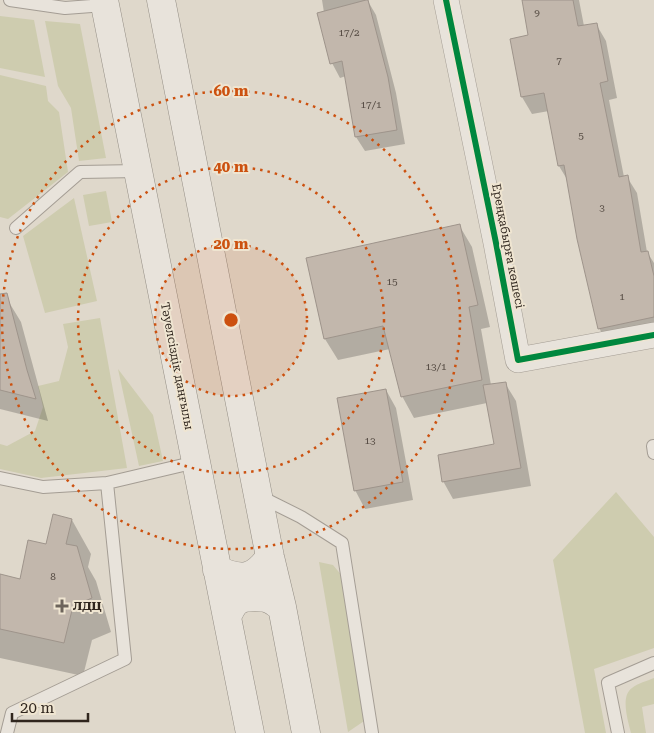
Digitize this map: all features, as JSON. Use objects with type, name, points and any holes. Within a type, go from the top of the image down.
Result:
[{"type":"main road","points":[[161,0],[306,733]]},
{"type":"main road","name":"Тәуелсіздік даңғылы","points":[[104,2],[250,733]]},
{"type":"main road","points":[[218,570],[229,575],[242,577],[254,574],[262,568],[270,557]]},
{"type":"main road","points":[[227,617],[231,607],[238,600],[248,598],[270,599],[282,607]]},
{"type":"street","name":"Ереңқабырға көшесі","points":[[446,0],[518,360],[654,335]]},
{"type":"lane","points":[[10,0],[65,8],[104,2]]},
{"type":"lane","points":[[16,228],[80,172],[138,171]]},
{"type":"lane","points":[[654,446],[654,453]]},
{"type":"lane","points":[[0,478],[43,487],[107,482],[196,462]]},
{"type":"lane","points":[[8,733],[6,712],[125,659],[107,482]]},
{"type":"lane","points":[[259,496],[301,517],[342,543],[372,733]]},
{"type":"lane","points":[[618,733],[608,682],[654,663]]},
{"type":"shaded area","points":[[0,16],[34,20],[45,77],[0,68]]},
{"type":"shaded area","points":[[45,21],[80,24],[106,158],[79,161],[71,108],[58,86]]},
{"type":"shaded area","points":[[0,75],[46,86],[48,101],[59,112],[68,172],[8,219],[0,217]]},
{"type":"shaded area","points":[[106,191],[112,222],[89,226],[83,195]]},
{"type":"shaded area","points":[[74,198],[97,301],[45,313],[23,236]]},
{"type":"shaded area","points":[[100,318],[127,468],[41,478],[0,469],[0,444],[7,446],[35,431],[43,407],[38,386],[59,381],[68,347],[63,324]]},
{"type":"shaded area","points":[[118,369],[153,415],[163,461],[139,466]]},
{"type":"shaded area","points":[[616,492],[654,537],[654,648],[594,669],[606,733],[585,733],[553,560]]},
{"type":"shaded area","points":[[319,562],[333,565],[348,583],[370,717],[348,732]]},
{"type":"shaded area","points":[[654,678],[654,704],[642,707],[646,733],[631,733],[626,709],[628,692],[637,685]]},
{"type":"building","points":[[368,0],[388,77],[397,130],[355,137],[342,61],[330,64],[317,13]]},
{"type":"building","points":[[522,0],[573,0],[578,26],[597,23],[608,81],[600,83],[619,177],[628,175],[641,252],[648,251],[654,276],[654,317],[598,329],[577,239],[564,165],[558,166],[544,93],[521,97],[510,39],[528,35]]},
{"type":"building","points":[[460,224],[478,305],[469,307],[482,380],[401,397],[383,326],[324,339],[306,258]]},
{"type":"building","points":[[7,293],[36,399],[0,390],[0,294]]},
{"type":"building","points":[[506,382],[521,468],[442,482],[438,455],[494,444],[483,385]]},
{"type":"building","points":[[386,389],[403,482],[354,491],[337,398]]},
{"type":"building","points":[[53,514],[72,519],[66,544],[77,546],[92,598],[73,606],[64,643],[0,629],[0,574],[20,579],[28,540],[46,544]]},
{"type":"cycle path","points":[[446,0],[518,360],[654,335]]},
{"type":"place","name":"ЛДЦ","points":[[62,606]]}]
